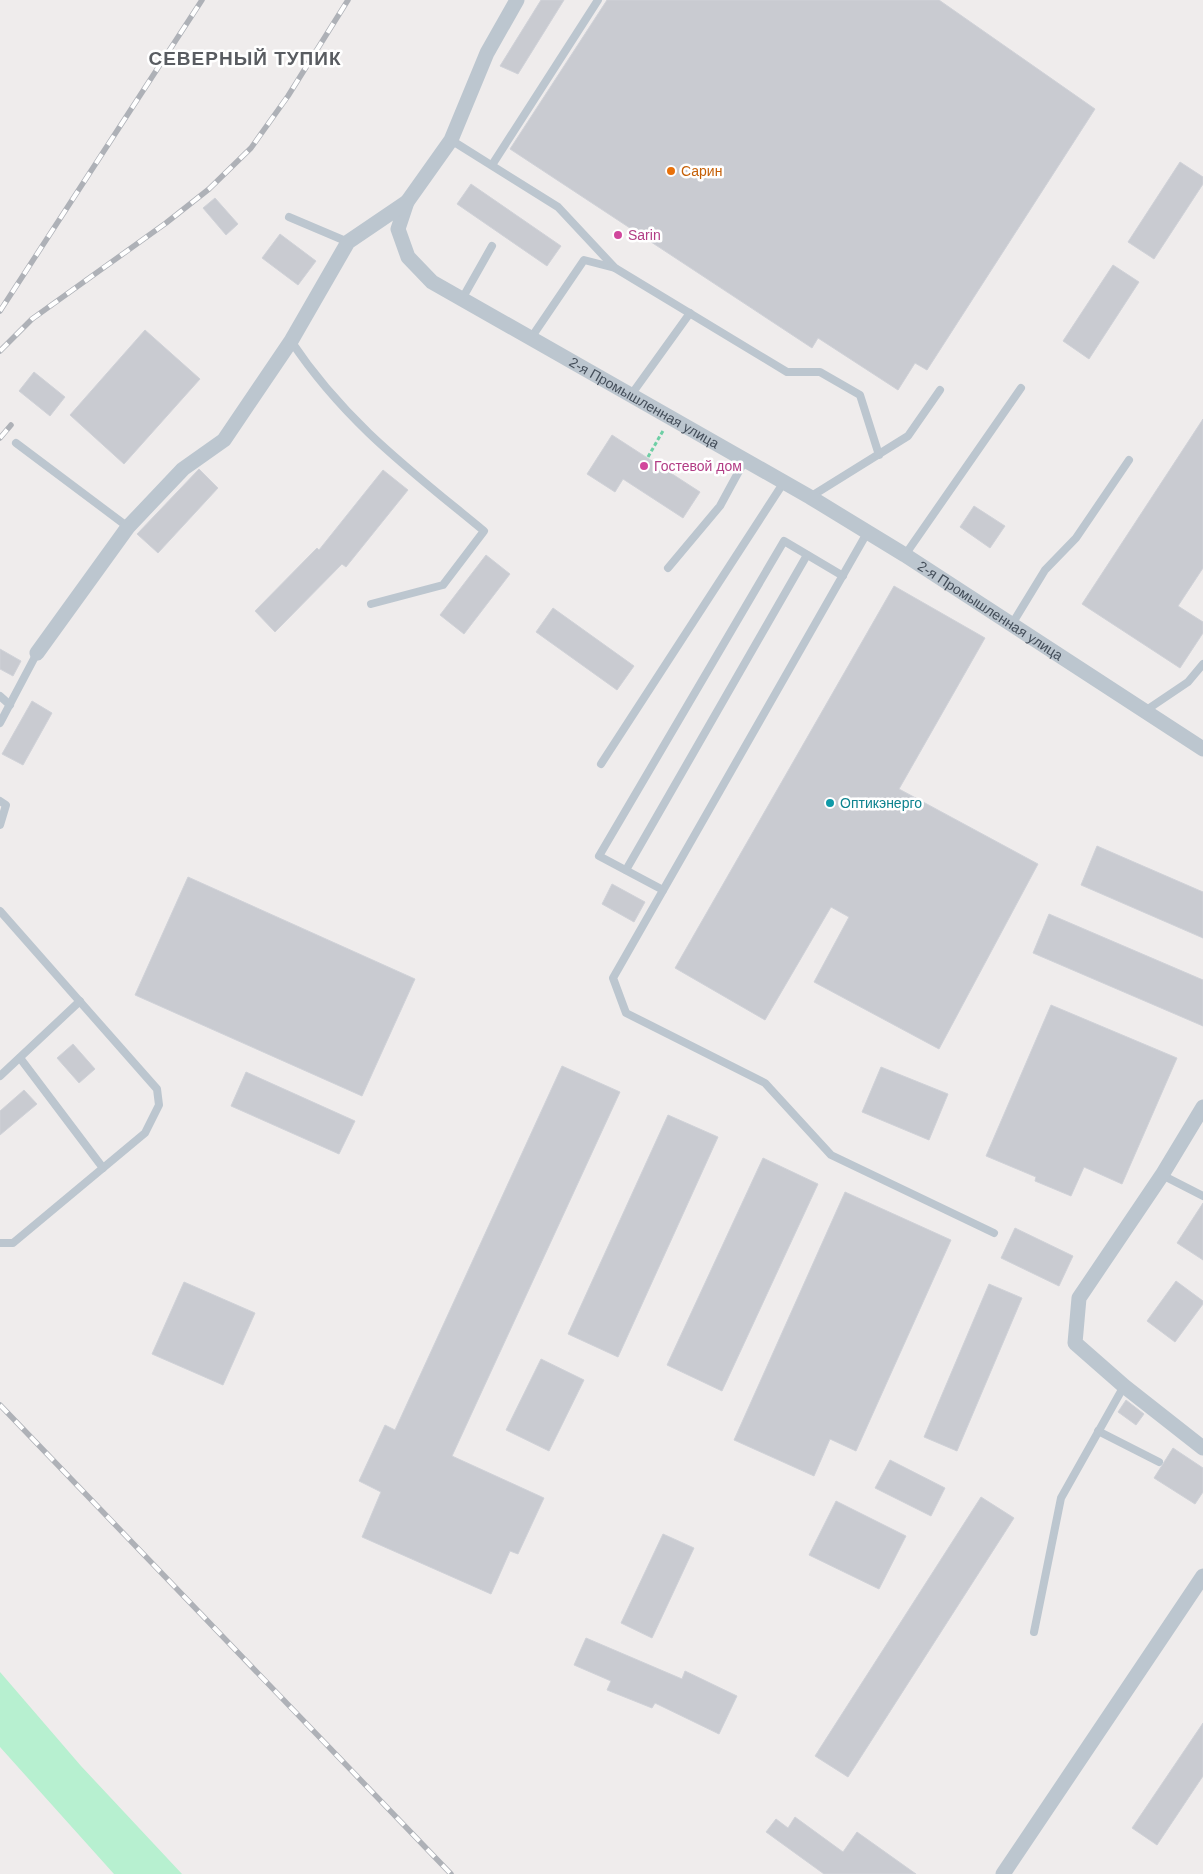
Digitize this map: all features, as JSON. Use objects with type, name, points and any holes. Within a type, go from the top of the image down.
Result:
[{"type":"street","name":"2-я Промышленная улица","points":[[516,0],[487,53],[450,140],[408,202],[398,229],[408,257],[432,282],[810,497],[905,555],[1203,749]]},
{"type":"street","points":[[37,653],[128,527],[183,469],[224,440],[291,341],[348,242],[408,202]]},
{"type":"street","points":[[1203,1107],[1162,1175],[1079,1298],[1075,1343],[1124,1386],[1203,1448]]},
{"type":"street","points":[[1003,1874],[1203,1576]]},
{"type":"lane","points":[[492,165],[598,0]]},
{"type":"lane","points":[[450,140],[558,207],[615,268],[787,372],[820,372],[860,396],[879,455]]},
{"type":"lane","points":[[289,217],[348,242]]},
{"type":"lane","points":[[462,299],[492,246]]},
{"type":"lane","points":[[531,338],[584,260],[615,268]]},
{"type":"lane","points":[[631,395],[690,313]]},
{"type":"lane","points":[[291,341],[314,375],[349,416],[387,452],[484,531],[443,585],[370,604]]},
{"type":"lane","points":[[905,555],[1021,388]]},
{"type":"lane","points":[[810,497],[908,436],[940,390]]},
{"type":"lane","points":[[16,443],[128,527]]},
{"type":"lane","points":[[668,568],[720,506],[745,460]]},
{"type":"lane","points":[[1012,624],[1045,570],[1076,538],[1129,460]]},
{"type":"lane","points":[[601,764],[784,482]]},
{"type":"lane","points":[[868,533],[613,978],[626,1013],[764,1083],[830,1155],[994,1233]]},
{"type":"lane","points":[[663,890],[599,856],[784,541],[843,576]]},
{"type":"lane","points":[[626,870],[807,555]]},
{"type":"lane","points":[[0,723],[37,653]]},
{"type":"lane","points":[[1146,712],[1188,682],[1203,664]]},
{"type":"lane","points":[[0,696],[10,705]]},
{"type":"lane","points":[[0,801],[6,805],[0,825]]},
{"type":"lane","points":[[0,911],[157,1089],[159,1105],[145,1133],[13,1243],[0,1243]]},
{"type":"lane","points":[[0,1076],[80,1002]]},
{"type":"lane","points":[[20,1058],[103,1168]]},
{"type":"lane","points":[[1162,1175],[1203,1196]]},
{"type":"lane","points":[[1034,1632],[1061,1498],[1124,1386]]},
{"type":"lane","points":[[1098,1431],[1159,1462]]},
{"type":"path","points":[[648,457],[671,418]]},
{"type":"green space","points":[[0,1672],[81,1766],[182,1874],[114,1874],[0,1747]]},
{"type":"building","points":[[541,0],[564,0],[518,74],[500,66]]},
{"type":"building","points":[[607,0],[939,0],[1095,109],[927,370],[915,363],[898,390],[818,338],[812,348],[510,149]]},
{"type":"building","points":[[1180,162],[1203,177],[1203,184],[1154,259],[1128,242]]},
{"type":"building","points":[[471,184],[561,246],[547,266],[457,204]]},
{"type":"building","points":[[215,198],[238,224],[226,235],[203,208]]},
{"type":"building","points":[[280,234],[316,261],[298,285],[262,258]]},
{"type":"building","points":[[1113,265],[1139,282],[1089,359],[1063,341]]},
{"type":"building","points":[[145,330],[200,379],[124,464],[70,415]]},
{"type":"building","points":[[34,372],[65,397],[50,416],[19,391]]},
{"type":"building","points":[[1203,419],[1203,568],[1178,606],[1203,622],[1203,633],[1180,668],[1082,604]]},
{"type":"building","points":[[612,435],[700,492],[683,518],[623,479],[615,492],[587,474]]},
{"type":"building","points":[[199,469],[218,488],[158,553],[137,534]]},
{"type":"building","points":[[383,470],[408,490],[346,567],[342,564],[275,632],[255,611],[317,548],[319,550]]},
{"type":"building","points":[[974,506],[1005,526],[990,548],[960,527]]},
{"type":"building","points":[[486,555],[510,574],[464,634],[440,615]]},
{"type":"building","points":[[894,586],[985,638],[899,789],[1038,864],[939,1049],[814,982],[849,917],[831,907],[765,1020],[675,968]]},
{"type":"building","points":[[553,608],[634,666],[617,690],[536,632]]},
{"type":"building","points":[[0,649],[21,661],[13,676],[0,669]]},
{"type":"building","points":[[32,701],[52,713],[23,765],[2,754]]},
{"type":"building","points":[[1097,846],[1203,892],[1203,938],[1081,885]]},
{"type":"building","points":[[188,877],[415,979],[362,1096],[135,995]]},
{"type":"building","points":[[612,884],[645,902],[634,922],[602,904]]},
{"type":"building","points":[[1049,914],[1203,980],[1203,1026],[1033,953]]},
{"type":"building","points":[[1051,1005],[1177,1058],[1122,1184],[1084,1167],[1071,1196],[1035,1181],[1036,1177],[986,1156]]},
{"type":"building","points":[[73,1044],[95,1069],[79,1083],[57,1058]]},
{"type":"building","points":[[562,1066],[620,1092],[452,1456],[544,1498],[518,1554],[510,1551],[491,1594],[362,1537],[381,1492],[359,1481],[385,1425],[395,1430]]},
{"type":"building","points":[[881,1067],[948,1094],[929,1140],[862,1112]]},
{"type":"building","points":[[246,1072],[355,1121],[339,1154],[231,1106]]},
{"type":"building","points":[[24,1090],[37,1104],[0,1135],[0,1111]]},
{"type":"building","points":[[668,1115],[718,1137],[618,1357],[568,1334]]},
{"type":"building","points":[[763,1158],[818,1184],[722,1391],[667,1365]]},
{"type":"building","points":[[845,1192],[951,1240],[856,1451],[830,1439],[814,1476],[734,1440]]},
{"type":"building","points":[[1203,1203],[1203,1260],[1177,1243]]},
{"type":"building","points":[[1015,1228],[1073,1256],[1059,1286],[1001,1258]]},
{"type":"building","points":[[1176,1281],[1203,1301],[1203,1304],[1175,1342],[1147,1321]]},
{"type":"building","points":[[184,1282],[255,1313],[223,1385],[152,1354]]},
{"type":"building","points":[[989,1284],[1022,1298],[957,1451],[924,1437]]},
{"type":"building","points":[[541,1359],[584,1380],[549,1451],[506,1430]]},
{"type":"building","points":[[1126,1400],[1144,1414],[1136,1425],[1118,1412]]},
{"type":"building","points":[[1173,1448],[1203,1468],[1203,1492],[1195,1504],[1154,1478]]},
{"type":"building","points":[[890,1460],[945,1488],[931,1516],[875,1488]]},
{"type":"building","points":[[981,1497],[1014,1518],[848,1777],[815,1756]]},
{"type":"building","points":[[836,1501],[906,1536],[879,1589],[809,1555]]},
{"type":"building","points":[[663,1534],[694,1548],[652,1638],[621,1623]]},
{"type":"building","points":[[586,1638],[682,1679],[685,1671],[737,1696],[719,1734],[655,1703],[652,1708],[607,1690],[611,1681],[574,1665]]},
{"type":"building","points":[[1203,1723],[1203,1776],[1157,1845],[1132,1828]]},
{"type":"building","points":[[795,1817],[843,1852],[857,1832],[916,1874],[824,1874],[766,1832],[776,1819],[788,1828]]},
{"type":"railway","points":[[0,311],[202,0]]},
{"type":"railway","points":[[0,351],[32,319],[166,223],[209,189],[251,148],[288,96],[348,0]]},
{"type":"railway","points":[[0,438],[11,425]]},
{"type":"railway","points":[[0,1405],[451,1874]]},
{"type":"place","name":"Сарин","points":[[671,171]]},
{"type":"place","name":"Sarin","points":[[618,235]]},
{"type":"place","name":"Гостевой дом","points":[[644,466]]},
{"type":"place","name":"Оптикэнерго","points":[[830,803]]},
{"type":"district","name":"СЕВЕРНЫЙ ТУПИК","points":[[245,58]]}]
